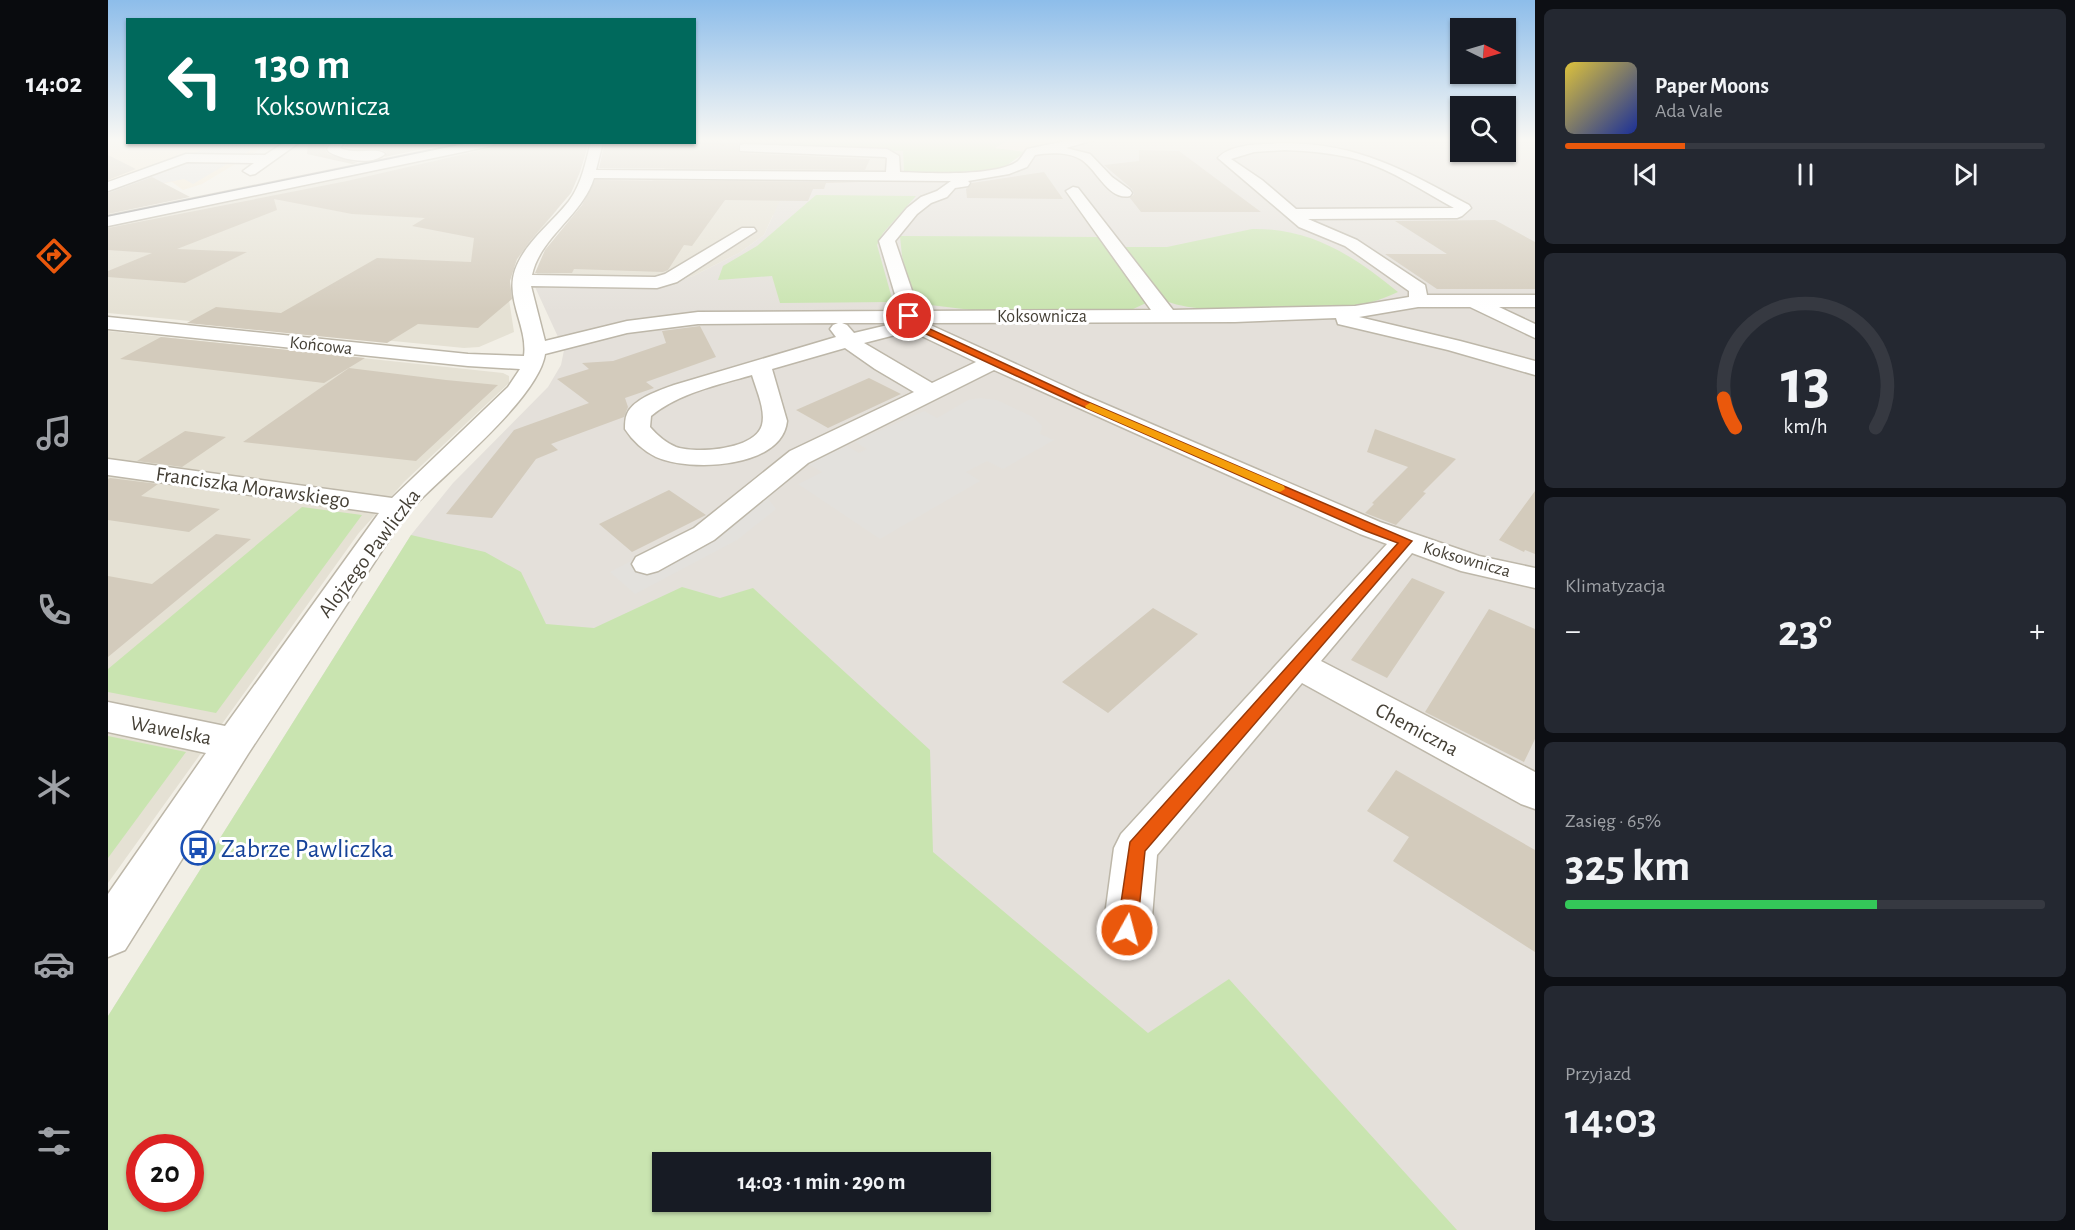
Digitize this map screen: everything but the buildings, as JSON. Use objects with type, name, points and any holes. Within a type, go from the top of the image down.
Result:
[{"type":"street","points":[[173,208],[197,197]]},
{"type":"street","points":[[108,221],[226,197]]},
{"type":"street","points":[[534,357],[535,338],[520,286],[524,270],[533,252],[578,197]]},
{"type":"street","points":[[760,365],[774,416],[774,427],[766,440],[749,450],[725,457],[695,458],[667,453],[637,429],[639,414],[651,403],[668,394],[760,365],[911,321],[886,242],[912,211],[933,197]]},
{"type":"street","points":[[1078,197],[1154,302],[1167,316]]},
{"type":"street","points":[[1273,197],[1305,224],[1351,243],[1418,289],[1418,301]]},
{"type":"street","points":[[1292,213],[1444,214],[1457,213],[1464,208],[1445,197]]},
{"type":"street","points":[[522,280],[657,283],[671,278],[748,231]]},
{"type":"street","name":"Koksownicza","points":[[534,357],[627,327],[676,320],[834,317],[911,321],[1319,314],[1355,312],[1418,301],[1535,301]]},
{"type":"street","name":"Koksownicza","points":[[1472,301],[1535,332]]},
{"type":"street","name":"Koksownicza","points":[[1319,314],[1453,345],[1535,368]]},
{"type":"street","points":[[834,317],[847,340],[933,393]]},
{"type":"street","name":"Koksownicza","points":[[911,321],[1089,406],[1370,528],[1472,564],[1535,578]]},
{"type":"street","name":"Końcowa","points":[[108,323],[468,360],[534,357]]},
{"type":"street","name":"Alojzego Pawliczka","points":[[108,934],[234,743],[399,507],[516,392],[534,357]]},
{"type":"street","points":[[647,564],[704,534],[800,457],[996,362]]},
{"type":"street","name":"Franciszka Morawskiego","points":[[108,467],[399,507]]},
{"type":"street","points":[[1127,930],[1136,848],[1406,541]]},
{"type":"street","name":"Chemiczna","points":[[1299,665],[1535,792]]},
{"type":"street","name":"Wawelska","points":[[108,717],[234,743]]},
{"type":"shaded area","points":[[245,197],[463,197],[456,205],[557,210],[508,271],[506,280],[514,332],[479,347],[464,348],[108,313],[108,226]]},
{"type":"shaded area","points":[[781,197],[1535,197],[1535,1230],[108,1230],[108,1016],[411,535],[453,483],[548,387],[561,365],[564,350],[535,287],[656,287],[693,276],[739,253],[764,235]]},
{"type":"shaded area","points":[[829,197],[773,215],[764,235],[739,253],[693,276],[656,287],[535,287],[540,263],[635,199]]},
{"type":"shaded area","points":[[108,331],[503,373],[509,376],[509,383],[404,482],[358,534],[108,883]]},
{"type":"shaded area","points":[[980,398],[997,400],[1033,417],[1042,426],[1040,434],[1054,440],[1003,469],[987,461],[966,472],[980,481],[880,539],[798,484],[822,472],[808,464],[847,446],[859,453],[867,449],[855,442],[924,411],[937,418],[968,400]]},
{"type":"shaded area","points":[[766,496],[776,509],[737,540],[635,594],[610,572],[712,519]]},
{"type":"green space","points":[[813,197],[915,197],[883,233],[877,245],[893,302],[780,303],[772,276],[718,280],[723,266],[757,246]]},
{"type":"green space","points":[[1252,229],[1294,233],[1313,239],[1348,256],[1398,292],[1368,303],[1323,308],[1258,311],[1196,308],[1173,303],[1158,296],[1144,280],[1123,247],[1167,247]]},
{"type":"green space","points":[[900,236],[1098,237],[1146,303],[1131,310],[988,312],[914,303],[902,256]]},
{"type":"green space","points":[[302,507],[362,515],[216,713],[108,692],[108,669]]},
{"type":"green space","points":[[411,535],[485,552],[521,572],[546,624],[594,628],[682,587],[720,598],[753,588],[930,750],[933,852],[1148,1033],[1229,979],[1457,1230],[108,1230],[108,1016]]},
{"type":"green space","points":[[108,736],[186,752],[108,858]]},
{"type":"tram line","points":[[108,216],[199,197]]},
{"type":"slow traffic","points":[[1090,406],[1280,489]]},
{"type":"place","name":"Zabrze Pawliczka","points":[[198,848]]},
{"type":"route","points":[[909,316],[914,325],[1078,401],[1370,528],[1406,541],[1136,848],[1127,930]]}]
